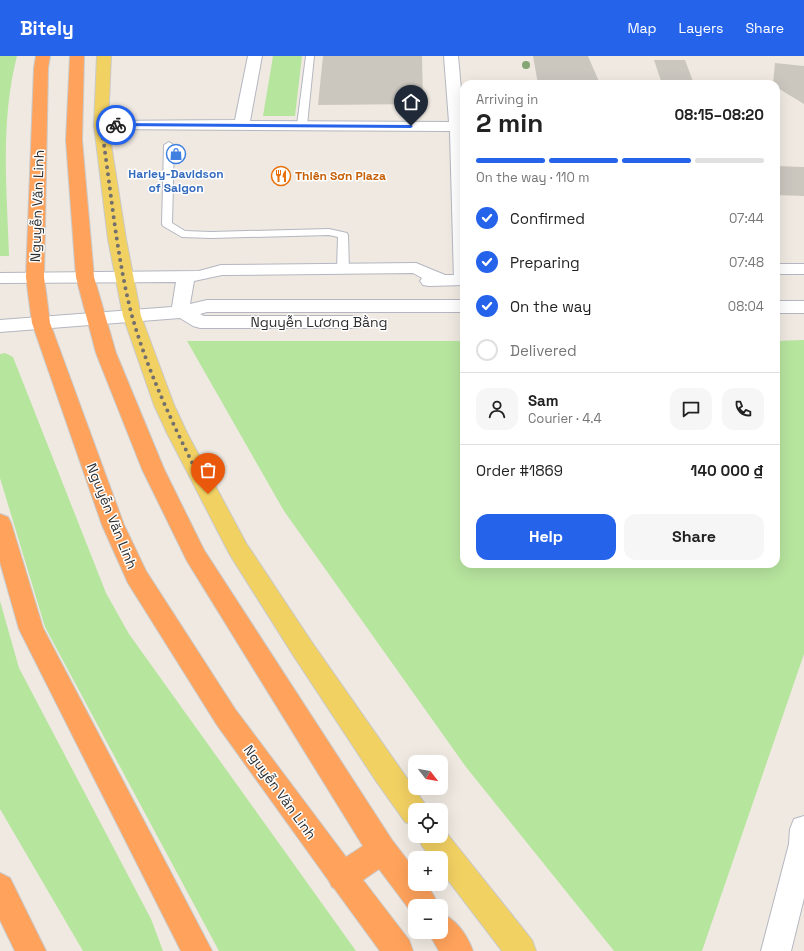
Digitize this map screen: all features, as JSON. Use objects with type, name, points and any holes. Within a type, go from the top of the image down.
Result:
[{"type":"highway","name":"Nguyễn Văn Linh","points":[[43,56],[41,68],[35,278],[41,323],[113,525],[136,576],[226,717],[342,877],[398,951]]},
{"type":"highway","points":[[77,56],[74,126],[85,277],[106,353],[153,469],[195,555],[382,850],[419,899]]},
{"type":"highway","points":[[0,523],[31,629],[196,951]]},
{"type":"highway","points":[[342,877],[382,850]]},
{"type":"highway","points":[[0,888],[31,951]]},
{"type":"highway","points":[[448,937],[458,951]]},
{"type":"main road","points":[[104,56],[101,125],[117,239],[124,276],[132,316],[145,356],[177,433],[238,549],[302,648],[408,803]]},
{"type":"main road","points":[[242,125],[255,56]]},
{"type":"main road","points":[[451,56],[457,127],[460,204]]},
{"type":"main road","points":[[74,126],[302,125],[457,127]]},
{"type":"main road","points":[[0,278],[192,276],[221,270],[416,268],[443,281]]},
{"type":"main road","points":[[780,269],[804,269]]},
{"type":"main road","points":[[192,276],[216,284],[460,280]]},
{"type":"main road","points":[[0,326],[97,320],[182,312],[192,276]]},
{"type":"main road","name":"Nguyễn Lương Bằng","points":[[182,312],[200,322],[429,321],[459,306]]},
{"type":"main road","points":[[780,307],[804,307]]},
{"type":"main road","points":[[776,951],[804,838]]},
{"type":"main road","points":[[437,843],[483,904],[521,951]]},
{"type":"lane","points":[[302,125],[310,56]]},
{"type":"lane","points":[[169,145],[167,224],[182,234],[211,235],[329,232],[343,235],[343,269]]},
{"type":"green space","points":[[0,56],[17,56],[8,105],[6,130],[6,181],[9,256],[0,256]]},
{"type":"green space","points":[[273,56],[302,56],[295,116],[263,116]]},
{"type":"green space","points":[[804,340],[804,654],[702,951],[614,951],[466,767],[284,511],[187,341],[460,341],[460,568],[780,568],[780,341]]},
{"type":"green space","points":[[5,353],[13,357],[106,593],[129,634],[356,951],[219,951],[45,627],[0,478],[0,354]]},
{"type":"green space","points":[[0,601],[19,668],[151,919],[163,951],[83,951],[0,809]]},
{"type":"building","points":[[323,56],[422,56],[423,104],[318,105]]},
{"type":"building","points":[[533,56],[588,56],[598,80],[537,80]]},
{"type":"building","points":[[654,60],[685,60],[692,80],[661,80]]},
{"type":"building","points":[[775,63],[804,66],[804,104],[780,89],[780,80],[773,80]]},
{"type":"building","points":[[780,166],[804,167],[804,196],[780,195]]},
{"type":"way so far","points":[[116,125],[101,125],[121,266],[132,316],[164,405],[208,494]]},
{"type":"place","name":"Harley-Davidson of Saigon","points":[[176,154]]},
{"type":"place","name":"Thiên Sơn Plaza","points":[[281,176]]},
{"type":"route","points":[[116,125],[411,126]]}]
